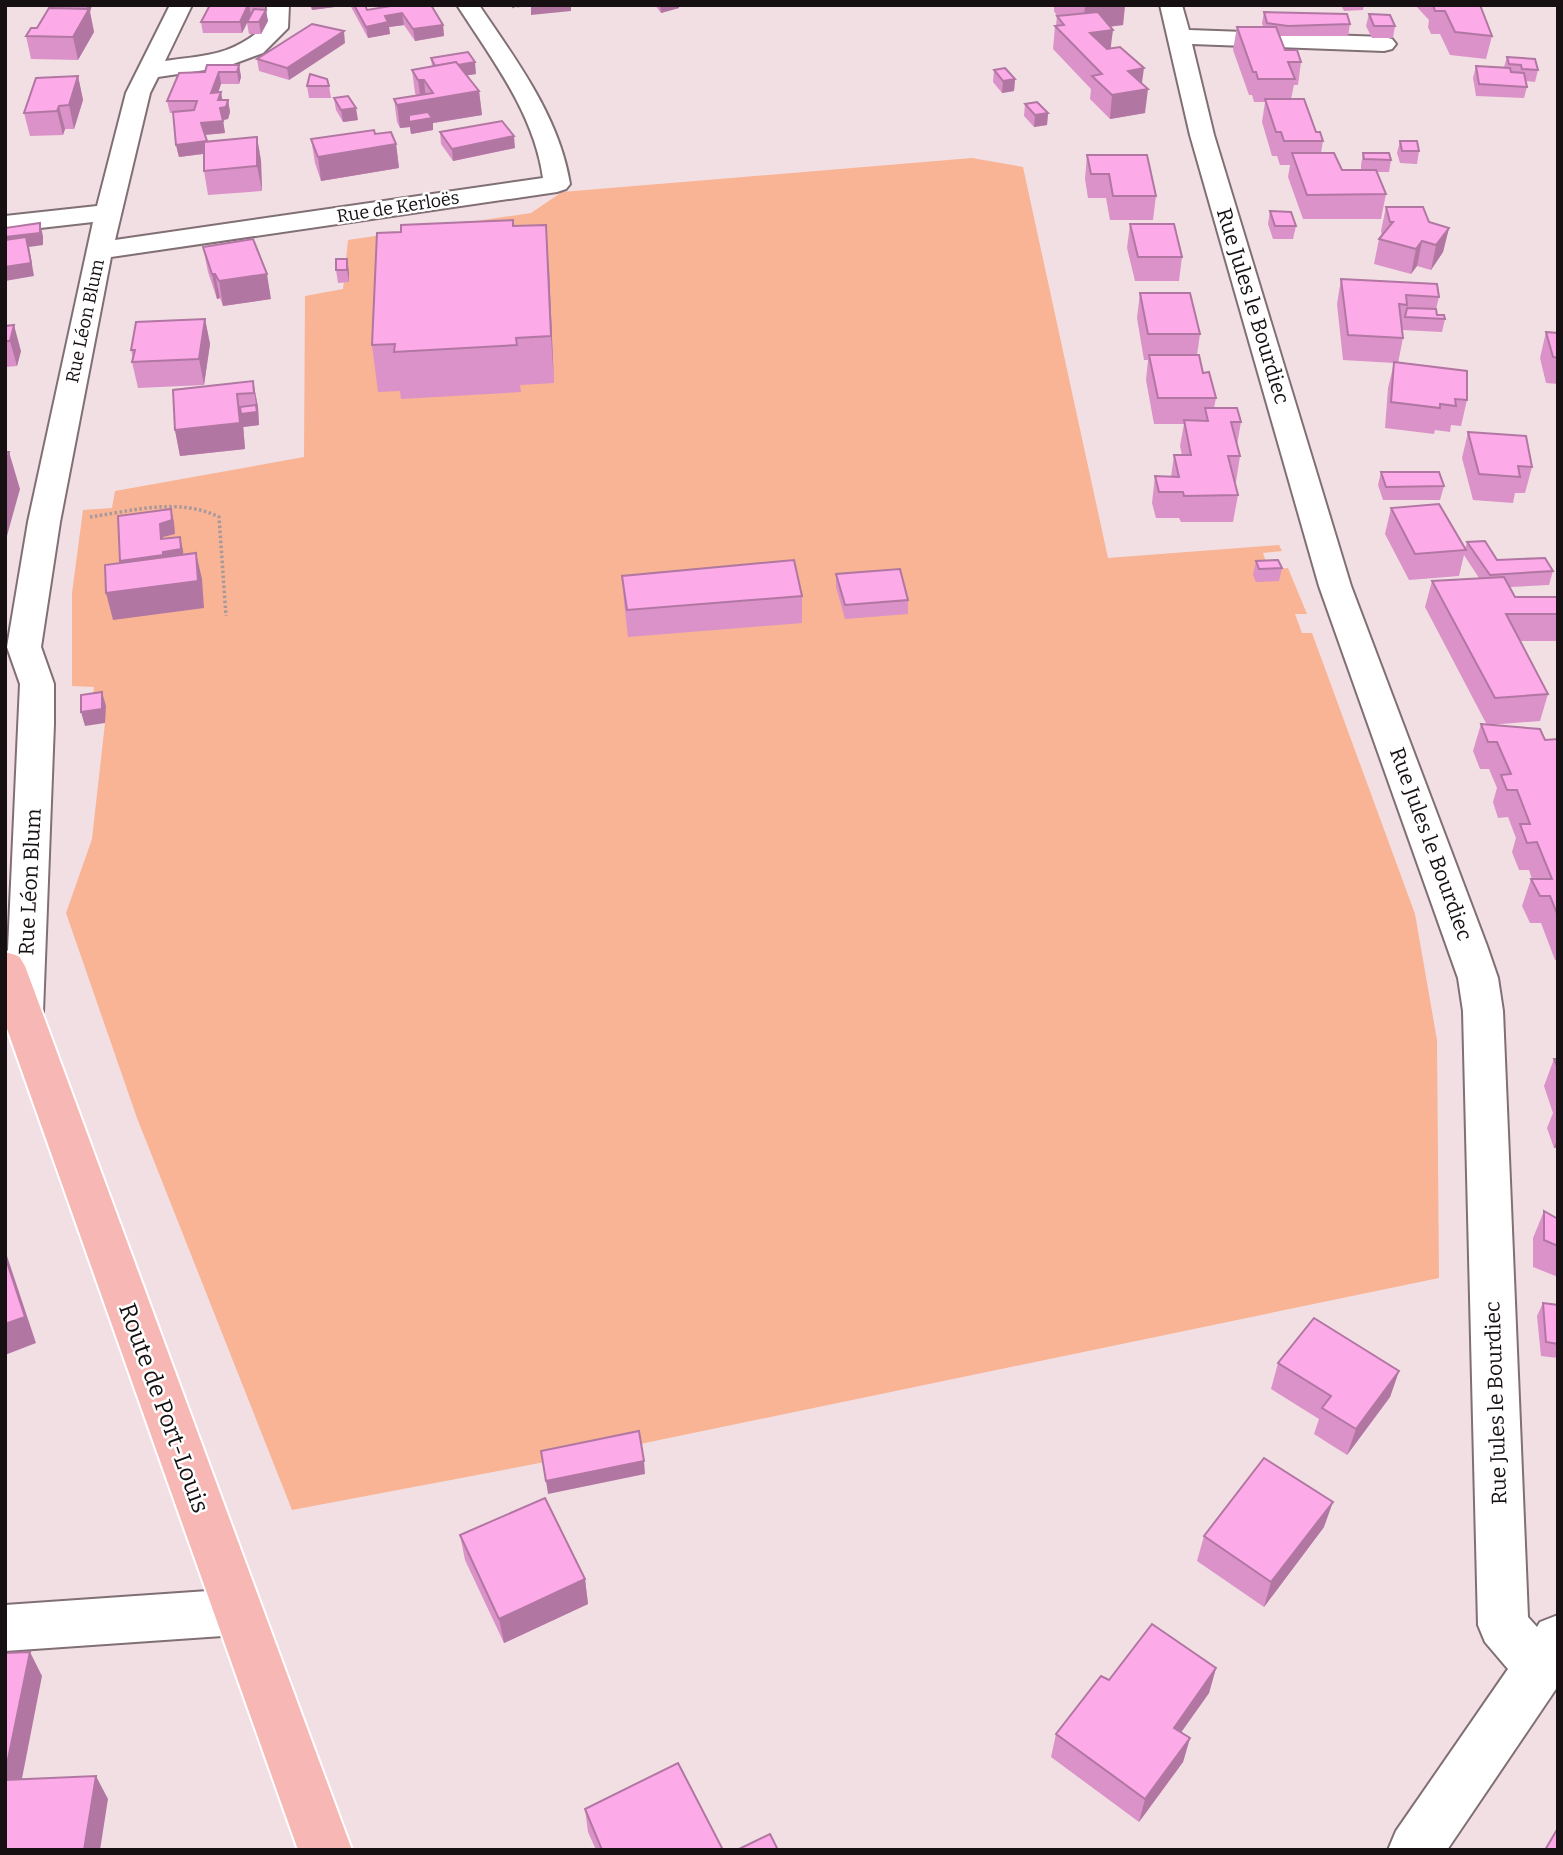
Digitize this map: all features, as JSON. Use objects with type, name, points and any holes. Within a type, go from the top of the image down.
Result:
[{"type":"main road","name":"Route de Port-Louis","points":[[5,966],[237,1612],[326,1850]]},
{"type":"street","name":"Rue Léon Blum","points":[[23,1012],[37,724],[20,717],[37,684],[15,653],[99,250],[138,93],[181,5]]},
{"type":"street","points":[[147,71],[225,60],[255,48],[276,28],[278,5]]},
{"type":"street","name":"Rue de Kerloës","points":[[99,250],[557,184],[556,170],[536,116],[468,5]]},
{"type":"street","name":"Rue Jules le Bourdiec","points":[[1384,44],[1175,21],[1202,135],[1335,586],[1478,978],[1483,1011],[1503,1625],[1549,1653]]},
{"type":"street","points":[[5,224],[108,213]]},
{"type":"street","points":[[5,1628],[237,1612]]},
{"type":"street","points":[[1415,1850],[1549,1653]]},
{"type":"path","points":[[44,522],[186,507],[210,511],[219,517],[226,616]]},
{"type":"shaded area","points":[[972,158],[1023,167],[1108,558],[1279,545],[1282,551],[1263,553],[1269,570],[1288,568],[1307,614],[1295,614],[1302,633],[1312,633],[1415,914],[1437,1040],[1439,1278],[640,1444],[292,1510],[137,1118],[66,913],[92,839],[105,723],[91,708],[94,687],[72,686],[72,593],[83,510],[112,508],[115,491],[304,457],[305,296],[343,289],[348,240],[531,213],[562,192]]},
{"type":"building","points":[[210,5],[248,5],[240,22],[201,22]]},
{"type":"building","points":[[354,5],[365,5],[367,10],[397,5],[431,5],[443,25],[413,29],[402,13],[385,16],[388,22],[366,27]]},
{"type":"building","points":[[1433,5],[1480,5],[1492,36],[1455,32],[1445,11],[1435,11]]},
{"type":"building","points":[[49,8],[89,9],[73,37],[26,36],[31,28],[37,28]]},
{"type":"building","points":[[254,9],[266,10],[259,22],[247,22]]},
{"type":"building","points":[[1098,12],[1113,30],[1090,33],[1107,49],[1120,47],[1144,68],[1128,71],[1148,89],[1112,95],[1092,76],[1102,74],[1055,26],[1064,25],[1057,16]]},
{"type":"building","points":[[1264,12],[1347,14],[1350,24],[1288,26],[1267,23]]},
{"type":"building","points":[[1369,14],[1390,15],[1395,26],[1374,26]]},
{"type":"building","points":[[312,24],[344,31],[287,68],[257,59]]},
{"type":"building","points":[[1237,27],[1276,27],[1285,50],[1297,50],[1301,62],[1288,62],[1295,79],[1258,79]]},
{"type":"building","points":[[468,52],[475,62],[435,66],[431,58]]},
{"type":"building","points":[[1507,57],[1535,59],[1538,70],[1522,69],[1521,65],[1509,64]]},
{"type":"building","points":[[456,62],[479,91],[397,105],[394,99],[433,93],[424,80],[418,80],[412,70]]},
{"type":"building","points":[[207,65],[239,65],[237,72],[219,72],[211,93],[221,92],[218,100],[228,100],[226,107],[220,108],[223,121],[201,123],[207,141],[176,145],[173,112],[194,110],[197,101],[167,101],[179,73],[205,72]]},
{"type":"building","points":[[1476,66],[1510,68],[1511,72],[1524,73],[1527,87],[1479,84]]},
{"type":"building","points":[[1005,68],[1015,79],[1003,81],[994,70]]},
{"type":"building","points":[[310,74],[327,79],[329,86],[307,86]]},
{"type":"building","points":[[78,76],[69,105],[59,106],[57,111],[24,113],[36,78]]},
{"type":"building","points":[[348,96],[356,108],[341,110],[334,98]]},
{"type":"building","points":[[1265,99],[1304,99],[1316,132],[1320,132],[1323,141],[1284,141],[1281,132],[1276,132]]},
{"type":"building","points":[[1037,102],[1048,113],[1035,115],[1025,104]]},
{"type":"building","points":[[428,112],[432,118],[409,122],[409,115]]},
{"type":"building","points":[[502,121],[514,136],[452,149],[440,132]]},
{"type":"building","points":[[374,130],[375,134],[391,132],[396,144],[318,157],[311,139]]},
{"type":"building","points":[[257,137],[257,166],[204,171],[204,142]]},
{"type":"building","points":[[1400,141],[1417,141],[1419,151],[1402,151]]},
{"type":"building","points":[[1292,153],[1334,153],[1342,170],[1376,170],[1386,194],[1307,195]]},
{"type":"building","points":[[1363,153],[1389,153],[1391,160],[1364,159]]},
{"type":"building","points":[[1087,155],[1147,155],[1156,196],[1113,196],[1109,174],[1091,174]]},
{"type":"building","points":[[1386,207],[1423,207],[1429,222],[1449,228],[1436,245],[1422,241],[1416,249],[1379,239],[1393,222],[1390,222]]},
{"type":"building","points":[[1270,211],[1291,212],[1296,226],[1275,226]]},
{"type":"building","points":[[513,220],[513,226],[546,225],[551,336],[516,338],[517,345],[394,352],[395,344],[372,345],[377,233],[401,232],[401,225]]},
{"type":"building","points":[[40,223],[40,233],[5,237],[5,228]]},
{"type":"building","points":[[1130,224],[1174,224],[1182,257],[1138,257]]},
{"type":"building","points":[[26,237],[31,263],[5,267],[5,240]]},
{"type":"building","points":[[253,239],[267,274],[219,281],[215,274],[212,274],[203,247]]},
{"type":"building","points":[[336,259],[347,259],[347,270],[336,270]]},
{"type":"building","points":[[1341,279],[1437,284],[1439,297],[1406,295],[1407,305],[1399,304],[1403,338],[1348,335]]},
{"type":"building","points":[[1140,293],[1190,293],[1200,334],[1148,334]]},
{"type":"building","points":[[1407,308],[1436,309],[1437,315],[1444,315],[1445,319],[1405,317]]},
{"type":"building","points":[[205,319],[199,359],[132,362],[135,350],[131,350],[136,322]]},
{"type":"building","points":[[14,325],[10,341],[5,341],[5,326]]},
{"type":"building","points":[[1546,332],[1558,333],[1558,358],[1553,357]]},
{"type":"building","points":[[1149,355],[1199,355],[1203,373],[1209,372],[1216,398],[1158,398]]},
{"type":"building","points":[[1394,362],[1467,371],[1467,400],[1455,399],[1456,406],[1440,404],[1440,408],[1391,402]]},
{"type":"building","points":[[253,381],[254,393],[237,394],[240,423],[175,430],[173,390]]},
{"type":"building","points":[[256,405],[257,412],[241,414],[240,407]]},
{"type":"building","points":[[1205,408],[1237,408],[1241,422],[1231,422],[1240,456],[1228,456],[1238,495],[1184,496],[1183,492],[1159,492],[1155,476],[1179,477],[1174,455],[1191,455],[1184,420],[1208,421]]},
{"type":"building","points":[[1468,432],[1526,436],[1532,467],[1518,466],[1520,477],[1479,474]]},
{"type":"building","points":[[1381,472],[1439,472],[1444,486],[1386,487]]},
{"type":"building","points":[[1439,504],[1466,550],[1415,554],[1391,508]]},
{"type":"building","points":[[171,509],[172,520],[160,524],[161,539],[180,537],[181,549],[163,552],[163,555],[120,561],[118,516]]},
{"type":"building","points":[[1485,541],[1497,560],[1545,558],[1553,571],[1490,575],[1467,542]]},
{"type":"building","points":[[196,553],[198,581],[106,593],[105,565]]},
{"type":"building","points":[[794,560],[802,596],[627,610],[622,576]]},
{"type":"building","points":[[1278,560],[1282,568],[1259,569],[1256,561]]},
{"type":"building","points":[[900,569],[908,600],[845,605],[836,574]]},
{"type":"building","points":[[1504,577],[1515,597],[1558,597],[1558,614],[1506,614],[1548,694],[1495,698],[1432,581]]},
{"type":"building","points":[[102,692],[102,709],[81,712],[81,695]]},
{"type":"building","points":[[1481,724],[1540,729],[1545,740],[1558,739],[1558,916],[1550,896],[1540,896],[1531,879],[1552,879],[1537,842],[1527,843],[1520,824],[1530,824],[1517,790],[1507,790],[1501,775],[1511,774],[1497,742],[1488,742]]},
{"type":"building","points":[[1544,1211],[1558,1219],[1558,1246],[1544,1240]]},
{"type":"building","points":[[5,1256],[25,1317],[5,1324]]},
{"type":"building","points":[[1543,1303],[1558,1305],[1558,1344],[1546,1342]]},
{"type":"building","points":[[1314,1318],[1399,1371],[1356,1429],[1322,1408],[1331,1396],[1278,1363]]},
{"type":"building","points":[[639,1431],[644,1461],[546,1481],[541,1451]]},
{"type":"building","points":[[1264,1458],[1333,1502],[1271,1582],[1204,1536]]},
{"type":"building","points":[[545,1498],[585,1579],[499,1619],[460,1535]]},
{"type":"building","points":[[1152,1624],[1216,1668],[1174,1728],[1190,1738],[1145,1799],[1056,1734],[1101,1676],[1109,1680]]},
{"type":"building","points":[[30,1652],[5,1774],[5,1653]]},
{"type":"building","points":[[678,1763],[723,1850],[602,1850],[585,1809]]},
{"type":"building","points":[[96,1776],[84,1850],[5,1850],[5,1780]]},
{"type":"building","points":[[1558,1828],[1558,1850],[1545,1850]]},
{"type":"building","points":[[770,1834],[778,1850],[737,1850]]}]
